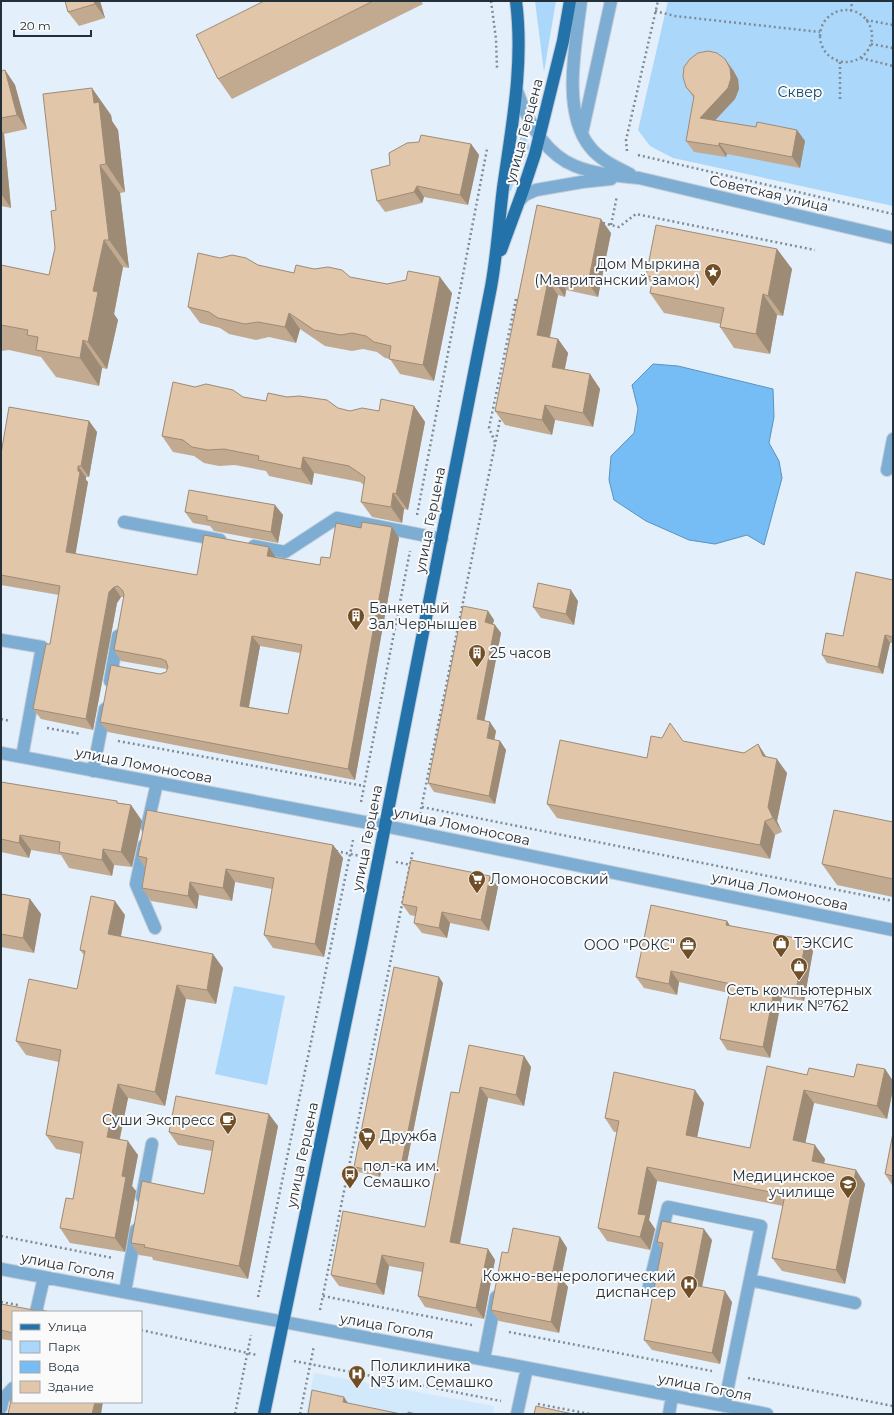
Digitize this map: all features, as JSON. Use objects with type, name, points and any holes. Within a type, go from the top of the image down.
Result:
[{"type":"main road","name":"улица Герцена","points":[[264,1414],[385,826],[495,267],[517,91],[519,57],[516,1]]},
{"type":"main road","name":"улица Герцена","points":[[495,267],[520,200],[539,137],[563,41],[570,1]]},
{"type":"street","points":[[581,1],[574,65],[573,102],[576,116],[586,142],[597,154],[615,167],[638,178]]},
{"type":"street","points":[[582,133],[611,1]]},
{"type":"street","name":"Советская улица","points":[[517,91],[539,137],[562,159],[574,166],[602,174],[638,178],[893,238]]},
{"type":"street","name":"Советская улица","points":[[520,200],[529,192],[557,186],[596,180],[638,178]]},
{"type":"street","points":[[887,470],[893,439]]},
{"type":"street","points":[[124,522],[285,552],[337,518],[442,540]]},
{"type":"street","points":[[93,771],[120,625]]},
{"type":"street","points":[[1,640],[42,647],[22,757]]},
{"type":"street","points":[[113,666],[127,669]]},
{"type":"street","name":"улица Ломоносова","points":[[1,753],[416,832],[893,930]]},
{"type":"street","points":[[156,928],[136,884],[157,783]]},
{"type":"street","points":[[141,1207],[152,1144]]},
{"type":"street","points":[[649,1286],[668,1208],[761,1226],[724,1406]]},
{"type":"street","points":[[125,1292],[138,1222]]},
{"type":"street","name":"улица Гоголя","points":[[1,1269],[484,1359],[724,1406],[744,1412],[767,1414]]},
{"type":"street","points":[[36,1311],[44,1277]]},
{"type":"street","points":[[750,1280],[855,1302]]},
{"type":"street","points":[[484,1359],[499,1284]]},
{"type":"street","points":[[518,1409],[527,1368]]},
{"type":"street","points":[[1,1408],[3,1399],[12,1389]]},
{"type":"street","points":[[669,1414],[672,1396]]},
{"type":"path","points":[[491,1],[496,39],[496,75]]},
{"type":"path","points":[[627,152],[626,140],[658,1]]},
{"type":"path","points":[[851,11],[852,1]]},
{"type":"path","points":[[843,10],[859,14],[865,19],[870,27],[872,35],[871,44],[861,58],[853,61],[840,62],[828,56],[820,41],[822,24],[827,18],[834,13],[843,10]]},
{"type":"path","points":[[655,11],[676,16],[820,32]]},
{"type":"path","points":[[865,19],[893,25]]},
{"type":"path","points":[[871,44],[893,48]]},
{"type":"path","points":[[861,58],[893,66]]},
{"type":"path","points":[[840,62],[840,99]]},
{"type":"path","points":[[235,1414],[364,786],[488,143]]},
{"type":"path","points":[[635,154],[893,214]]},
{"type":"path","points":[[478,197],[502,202]]},
{"type":"path","points":[[596,222],[619,227],[636,214],[815,250]]},
{"type":"path","points":[[495,443],[489,428],[516,300],[525,294]]},
{"type":"path","points":[[300,1414],[501,414]]},
{"type":"path","points":[[1,719],[364,786]]},
{"type":"path","points":[[422,807],[893,901]]},
{"type":"path","points":[[335,851],[418,866]]},
{"type":"path","points":[[486,879],[502,882]]},
{"type":"path","points":[[1,1236],[131,1261]]},
{"type":"path","points":[[323,1296],[893,1406]]},
{"type":"path","points":[[142,1330],[247,1353],[310,1364],[518,1409],[540,1404],[590,1414]]},
{"type":"shaded area","name":"Поликлиника №3 им. Семашко","points":[[314,1373],[494,1406],[493,1414],[306,1414]]},
{"type":"green space","points":[[535,1],[556,1],[544,72]]},
{"type":"green space","name":"Сквер","points":[[668,1],[893,1],[893,206],[673,158],[650,146],[638,130]]},
{"type":"green space","points":[[522,129],[530,147],[520,166],[511,191],[509,191]]},
{"type":"green space","points":[[234,986],[285,996],[267,1085],[215,1074]]},
{"type":"water","points":[[653,364],[678,366],[773,389],[774,417],[769,443],[779,461],[782,478],[764,545],[747,535],[715,544],[689,540],[646,521],[614,500],[609,480],[611,456],[634,433],[638,409],[632,385]]},
{"type":"building","points":[[65,1],[94,1],[95,4],[68,12]]},
{"type":"building","points":[[264,1],[373,1],[218,79],[196,35]]},
{"type":"building","points":[[708,51],[717,53],[725,59],[730,68],[731,78],[728,88],[700,118],[756,127],[757,122],[797,130],[792,157],[719,143],[719,146],[686,141],[694,96],[686,87],[683,77],[684,67],[690,59],[698,53]]},
{"type":"building","points":[[5,70],[17,115],[1,118],[1,71]]},
{"type":"building","points":[[92,88],[94,103],[99,102],[106,164],[100,165],[109,240],[104,240],[93,291],[98,292],[88,342],[83,340],[80,358],[36,350],[38,337],[27,335],[28,330],[1,325],[1,265],[49,275],[55,248],[51,211],[56,210],[43,94]]},
{"type":"building","points":[[421,135],[471,144],[460,195],[417,186],[414,192],[377,201],[371,170],[390,165],[389,153],[407,143],[419,142]]},
{"type":"building","points":[[537,205],[601,219],[588,283],[556,276],[555,282],[548,281],[537,335],[558,339],[552,367],[590,374],[583,413],[545,405],[542,420],[495,411]]},
{"type":"building","points":[[656,225],[777,249],[768,296],[763,294],[756,334],[720,327],[724,308],[650,293],[653,277],[646,276]]},
{"type":"building","points":[[198,253],[220,258],[232,255],[246,258],[258,265],[294,273],[296,265],[314,269],[328,267],[342,270],[350,277],[387,284],[406,280],[408,271],[440,277],[423,365],[389,359],[391,346],[374,342],[366,336],[352,333],[341,335],[314,330],[289,313],[285,327],[258,322],[245,324],[218,318],[209,312],[188,307]]},
{"type":"building","points":[[173,382],[195,387],[206,384],[233,390],[243,397],[266,401],[268,393],[287,397],[299,396],[327,400],[338,408],[350,411],[362,408],[379,411],[381,399],[414,406],[396,494],[393,493],[391,507],[361,502],[365,477],[349,466],[303,457],[301,469],[258,460],[259,456],[224,449],[208,450],[192,447],[183,440],[162,436]]},
{"type":"building","points":[[9,407],[89,421],[81,466],[78,466],[78,471],[80,472],[66,552],[197,575],[204,535],[269,547],[267,556],[320,565],[321,557],[330,558],[336,523],[361,528],[362,522],[392,527],[348,769],[100,722],[111,665],[160,674],[166,672],[168,667],[166,661],[162,659],[114,650],[124,595],[123,591],[118,586],[114,587],[109,592],[86,719],[33,709],[46,644],[50,644],[60,586],[1,575],[1,454]],"holes":[[[252,636],[302,645],[288,714],[240,706]]]},
{"type":"building","points":[[189,490],[275,505],[271,532],[207,520],[207,516],[185,512]]},
{"type":"building","points":[[856,572],[893,580],[893,637],[885,635],[878,667],[822,655],[826,633],[843,636]]},
{"type":"building","points":[[538,583],[571,590],[566,614],[533,607]]},
{"type":"building","points":[[463,606],[488,611],[485,622],[495,625],[477,719],[490,722],[487,738],[500,741],[489,796],[428,783]]},
{"type":"building","points":[[670,723],[683,741],[744,753],[758,744],[763,756],[777,759],[768,807],[773,818],[765,821],[760,845],[547,804],[560,740],[647,758],[651,736],[662,738]]},
{"type":"building","points":[[1,782],[117,801],[117,803],[131,805],[121,852],[103,849],[102,860],[59,852],[60,842],[20,835],[19,843],[1,839]]},
{"type":"building","points":[[147,810],[333,845],[315,944],[264,935],[274,878],[226,869],[223,888],[190,882],[188,896],[142,888],[147,858],[138,856]]},
{"type":"building","points":[[834,810],[893,822],[893,879],[822,864]]},
{"type":"building","points":[[411,860],[490,876],[481,920],[442,912],[439,928],[414,923],[417,907],[402,904]]},
{"type":"building","points":[[1,894],[30,899],[23,938],[1,934]]},
{"type":"building","points":[[91,896],[115,901],[108,934],[213,954],[207,990],[177,985],[155,1092],[118,1084],[107,1137],[128,1141],[122,1176],[126,1177],[115,1238],[60,1228],[66,1198],[73,1199],[83,1142],[46,1135],[61,1050],[16,1041],[29,979],[77,989],[85,951],[80,950]]},
{"type":"building","points":[[651,905],[727,921],[726,925],[806,940],[796,990],[775,986],[763,1047],[720,1039],[731,984],[671,971],[669,984],[636,977]]},
{"type":"building","points":[[394,967],[439,977],[401,1166],[378,1162],[376,1171],[354,1167]]},
{"type":"building","points":[[469,1045],[524,1056],[516,1095],[480,1087],[450,1242],[488,1249],[476,1308],[418,1296],[424,1263],[382,1255],[376,1284],[331,1275],[343,1211],[425,1227],[451,1092],[459,1093]]},
{"type":"building","points":[[857,1064],[885,1069],[877,1106],[804,1090],[793,1140],[815,1145],[812,1161],[856,1170],[836,1270],[772,1258],[785,1195],[647,1167],[638,1214],[646,1215],[640,1237],[598,1228],[619,1121],[605,1118],[614,1072],[695,1090],[686,1135],[750,1148],[767,1066],[807,1075],[809,1068],[854,1077]]},
{"type":"building","points":[[176,1096],[269,1114],[239,1266],[144,1247],[145,1245],[131,1243],[142,1181],[204,1194],[214,1141],[169,1132]]},
{"type":"building","points":[[893,1133],[893,1176],[885,1174]]},
{"type":"building","name":"Кожно-венерологический диспансер","points":[[662,1221],[704,1229],[693,1285],[725,1291],[712,1353],[644,1340],[663,1243],[657,1242]]},
{"type":"building","points":[[513,1228],[560,1237],[552,1275],[560,1276],[551,1322],[491,1310],[502,1252],[508,1253]]},
{"type":"building","points":[[1,1304],[37,1311],[12,1311],[12,1333],[1,1330]]},
{"type":"building","points":[[312,1390],[344,1397],[343,1402],[401,1414],[308,1414]]},
{"type":"building","points":[[12,1396],[12,1403],[95,1403],[92,1414],[8,1414]]},
{"type":"building","points":[[536,1406],[573,1414],[534,1414]]},
{"type":"place","name":"Дом Мыркина (Мавританский замок)","points":[[713,287]]},
{"type":"place","name":"Банкетный Зал Чернышев","points":[[356,631]]},
{"type":"place","name":"25 часов","points":[[477,668]]},
{"type":"place","name":"Ломоносовский","points":[[477,894]]},
{"type":"place","name":"ТЭКСИС","points":[[781,958]]},
{"type":"place","name":"ООО \"РОКС\"","points":[[688,960]]},
{"type":"place","name":"Сеть компьютерных клиник №762","points":[[799,981]]},
{"type":"place","name":"Суши Экспресс","points":[[228,1135]]},
{"type":"place","name":"Дружба","points":[[367,1151]]},
{"type":"place","name":"пол-ка им. Семашко","points":[[350,1189]]},
{"type":"place","name":"Медицинское училище","points":[[848,1199]]},
{"type":"place","name":"Кожно-венерологический диспансер","points":[[689,1299]]},
{"type":"place","name":"Поликлиника №3 им. Семашко","points":[[357,1389]]}]
